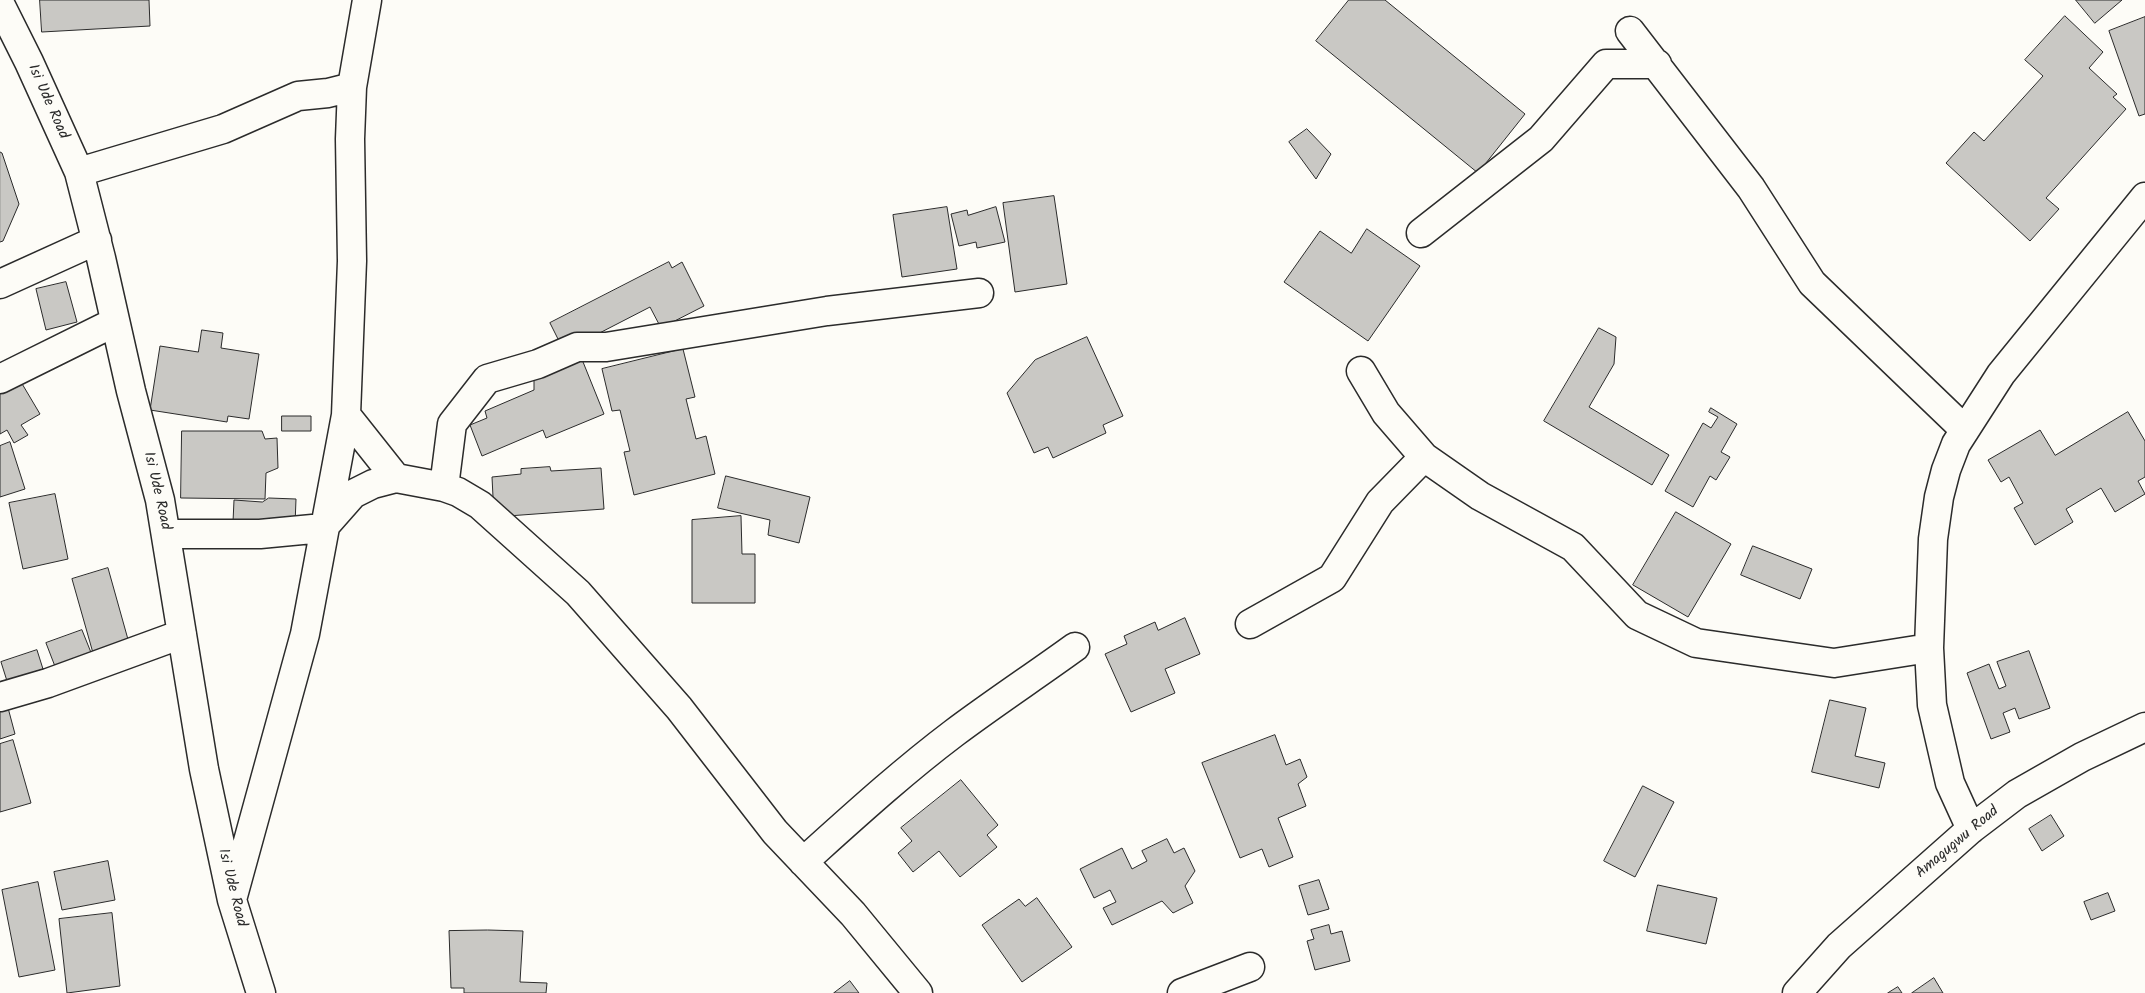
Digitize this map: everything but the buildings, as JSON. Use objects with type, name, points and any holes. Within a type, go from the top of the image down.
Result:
[{"type":"street","points":[[232,900],[305,634],[323,528],[346,415],[352,261],[350,139],[352,87],[367,0]]},
{"type":"street","name":"Isi Ude Road","points":[[0,4],[29,62],[79,172],[131,391],[160,500],[204,769],[232,900],[261,993]]},
{"type":"street","points":[[1630,31],[1751,188],[1812,284],[1965,430]]},
{"type":"street","points":[[1421,233],[1541,139],[1606,64],[1657,64]]},
{"type":"street","points":[[79,172],[223,129],[298,96],[328,93],[352,87]]},
{"type":"street","points":[[1970,830],[1950,783],[1932,705],[1929,648],[1933,539],[1939,497],[1946,470],[1956,444],[2001,374],[2145,197]]},
{"type":"street","points":[[0,284],[96,240]]},
{"type":"street","points":[[444,487],[452,424],[486,379],[538,364],[577,347],[606,347],[827,311],[979,292]]},
{"type":"street","points":[[0,379],[114,322]]},
{"type":"street","points":[[1361,371],[1386,413],[1424,457],[1480,496],[1573,547],[1637,614],[1696,643],[1834,663],[1929,648]]},
{"type":"street","points":[[346,415],[396,478]]},
{"type":"street","points":[[1250,624],[1332,578],[1380,502],[1424,457]]},
{"type":"street","points":[[166,534],[260,534],[323,528],[353,494],[373,484],[396,478],[444,487],[458,492],[480,505],[578,593],[679,708],[775,832],[853,914],[918,993]]},
{"type":"street","points":[[0,696],[48,683],[182,634]]},
{"type":"street","points":[[802,862],[908,769],[1009,692],[1075,646]]},
{"type":"street","name":"Amagugwu Road","points":[[1797,993],[1838,946],[1970,830],[2017,794],[2082,757],[2145,727]]},
{"type":"street","points":[[1182,993],[1250,967]]}]
